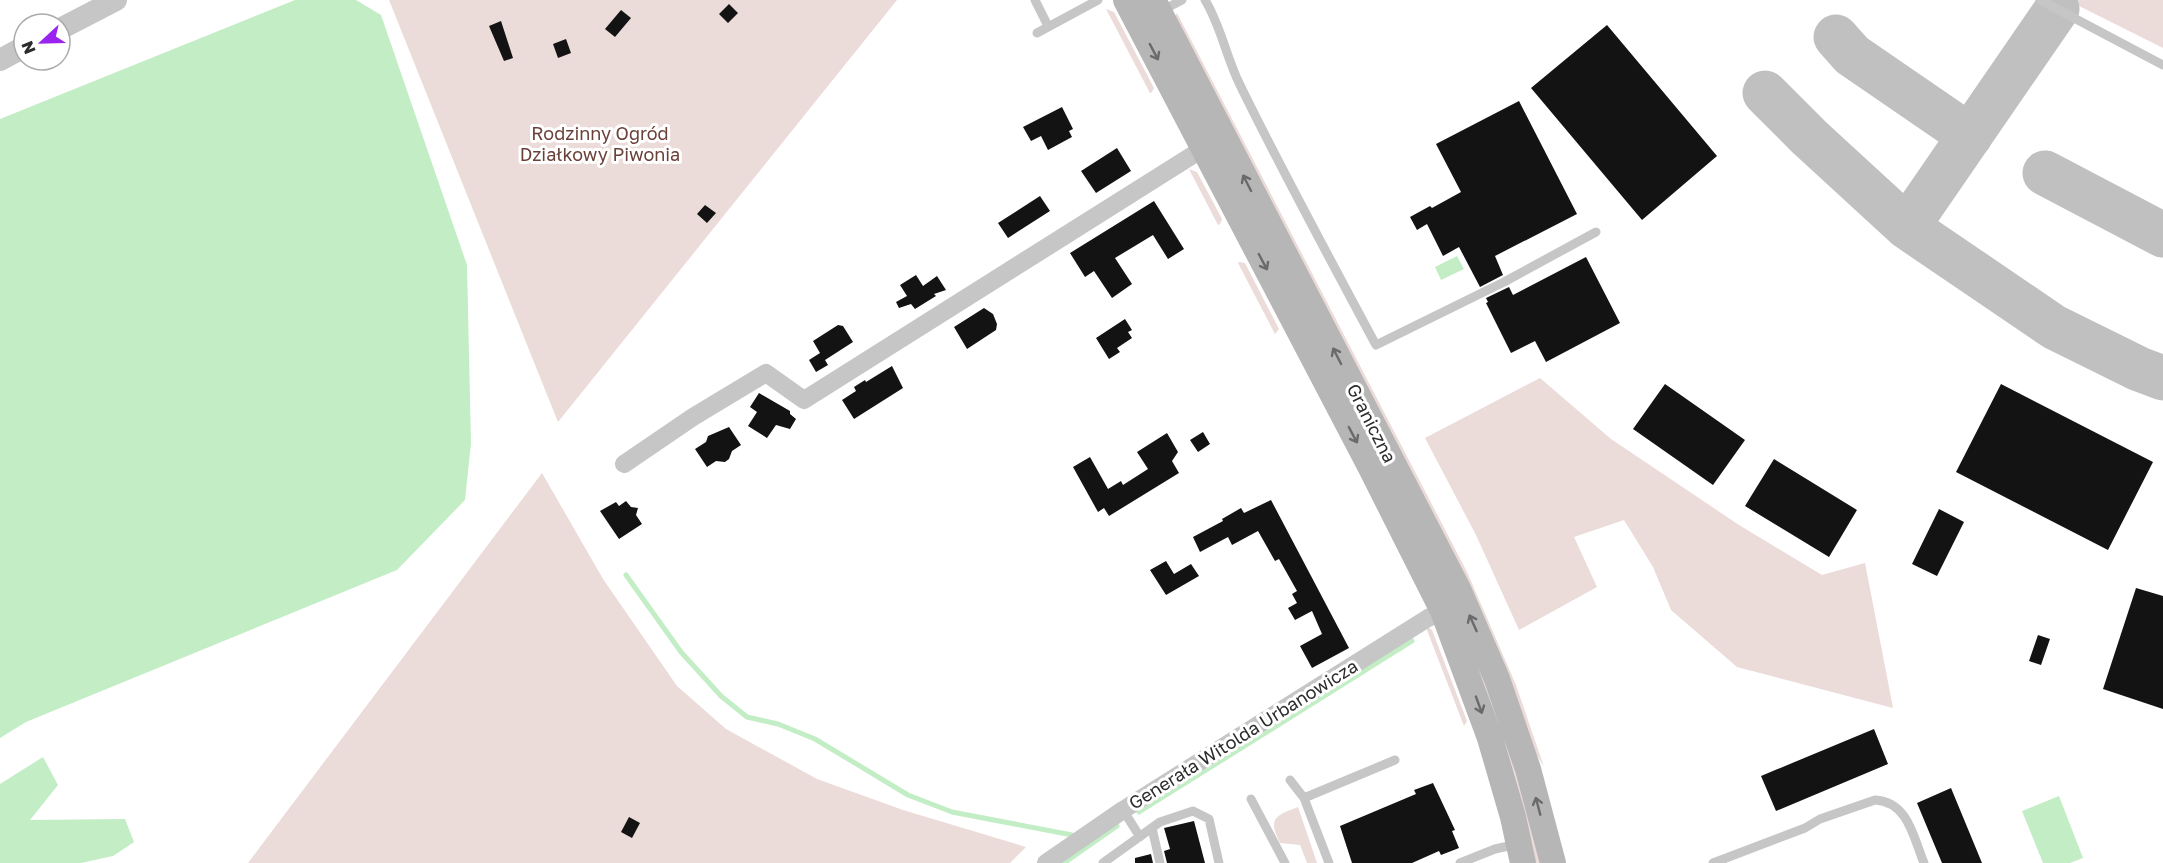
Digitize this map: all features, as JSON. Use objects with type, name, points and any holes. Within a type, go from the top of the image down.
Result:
[{"type":"main road","name":"Graniczna","points":[[1126,0],[1443,611],[1490,738],[1521,853]]},
{"type":"main road","name":"Graniczna","points":[[1156,6],[1458,589],[1497,679],[1525,758],[1553,863]]},
{"type":"street","points":[[72,23],[116,0]]},
{"type":"street","points":[[624,464],[693,417],[766,373],[804,400],[1204,148]]},
{"type":"street","name":"Generała Witolda Urbanowicza","points":[[1046,863],[1123,810],[1428,618],[1443,611]]},
{"type":"lane","points":[[1035,0],[1048,27]]},
{"type":"lane","points":[[1074,0],[1079,10]]},
{"type":"lane","points":[[1037,33],[1098,0]]},
{"type":"lane","points":[[1156,6],[1182,0]]},
{"type":"lane","points":[[1205,0],[1215,16],[1227,56],[1238,81],[1284,173],[1376,345],[1504,282],[1596,232]]},
{"type":"lane","points":[[2040,0],[2163,65]]},
{"type":"lane","points":[[1304,798],[1395,760]]},
{"type":"lane","points":[[1290,780],[1304,798],[1329,863]]},
{"type":"lane","points":[[1251,799],[1285,863]]},
{"type":"lane","points":[[1713,863],[1805,828],[1838,812],[1875,800],[1884,800],[1903,813],[1923,863]]},
{"type":"lane","points":[[1123,810],[1140,837]]},
{"type":"lane","points":[[1105,863],[1160,822],[1193,811],[1209,819],[1219,863]]},
{"type":"lane","points":[[1152,828],[1160,863]]},
{"type":"lane","points":[[1460,863],[1495,849],[1521,853]]},
{"type":"green space","name":"Rodzinny Ogród Działkowy Piwonia","points":[[389,0],[897,0],[558,422]]},
{"type":"green space","points":[[2067,0],[2163,0],[2163,48]]},
{"type":"green space","points":[[1106,9],[1114,12],[1154,88],[1152,92],[1150,93]]},
{"type":"green space","points":[[1177,13],[1467,572],[1516,685],[1544,767],[1532,747],[1175,17]]},
{"type":"green space","points":[[1189,169],[1197,172],[1222,219],[1220,224],[1218,225]]},
{"type":"green space","points":[[1238,263],[1245,263],[1279,329],[1275,334]]},
{"type":"green space","points":[[1540,378],[1611,439],[1739,525],[1822,575],[1865,563],[1893,708],[1737,667],[1671,610],[1653,567],[1624,520],[1574,537],[1597,587],[1519,630],[1476,535],[1425,438]]},
{"type":"green space","points":[[542,473],[603,579],[677,686],[726,729],[817,779],[903,810],[1026,847],[1010,863],[248,863]]},
{"type":"green space","points":[[1425,625],[1432,630],[1467,721],[1464,726]]},
{"type":"green space","points":[[1477,656],[1497,707],[1542,863],[1534,863],[1473,658]]},
{"type":"green space","points":[[1298,807],[1317,863],[1307,863],[1300,845],[1280,843],[1276,835],[1274,823],[1276,819],[1283,813]]},
{"type":"shaded area","points":[[295,0],[356,0],[381,15],[467,265],[471,443],[465,500],[397,570],[26,722],[0,738],[0,119]]},
{"type":"shaded area","points":[[1457,256],[1464,269],[1441,280],[1435,267]]},
{"type":"shaded area","points":[[43,757],[58,785],[30,820],[125,819],[134,842],[113,856],[81,863],[0,863],[0,784]]},
{"type":"shaded area","points":[[2059,796],[2083,858],[2070,863],[2043,863],[2022,811]]},
{"type":"building","points":[[729,4],[738,13],[728,23],[719,14]]},
{"type":"building","points":[[621,10],[631,18],[615,37],[605,29]]},
{"type":"building","points":[[501,21],[513,58],[504,61],[489,26]]},
{"type":"building","points":[[1607,25],[1717,156],[1642,220],[1531,88]]},
{"type":"building","points":[[566,39],[571,53],[558,58],[553,44]]},
{"type":"building","points":[[1519,101],[1577,214],[1495,256],[1503,275],[1480,287],[1459,247],[1443,256],[1427,224],[1417,230],[1410,217],[1461,192],[1436,144]]},
{"type":"building","points":[[1062,107],[1073,129],[1069,131],[1072,137],[1048,150],[1041,136],[1031,141],[1023,127]]},
{"type":"building","points":[[1117,148],[1131,171],[1096,193],[1081,171]]},
{"type":"building","points":[[1040,196],[1050,211],[1008,238],[998,223]]},
{"type":"building","points":[[1154,201],[1184,249],[1168,259],[1153,235],[1115,258],[1132,284],[1112,298],[1094,271],[1085,277],[1070,253]]},
{"type":"building","points":[[705,205],[716,213],[707,223],[697,214]]},
{"type":"building","points":[[1586,257],[1620,323],[1546,362],[1535,341],[1511,353],[1486,303],[1488,302],[1486,298],[1509,287],[1513,295]]},
{"type":"building","points":[[916,275],[923,286],[937,276],[946,290],[934,294],[936,296],[915,309],[911,304],[899,308],[896,302],[907,296],[900,285]]},
{"type":"building","points":[[984,308],[993,314],[997,324],[996,330],[967,349],[954,327]]},
{"type":"building","points":[[1125,319],[1132,330],[1128,332],[1132,338],[1117,348],[1120,352],[1109,359],[1096,338]]},
{"type":"building","points":[[838,325],[843,326],[853,342],[825,360],[828,365],[816,372],[809,360],[820,353],[813,341]]},
{"type":"building","points":[[892,366],[903,388],[854,419],[842,400],[856,391],[854,387]]},
{"type":"building","points":[[1665,384],[1745,440],[1713,485],[1633,429]]},
{"type":"building","points":[[2001,384],[2153,462],[2108,550],[1956,472]]},
{"type":"building","points":[[759,393],[790,411],[796,419],[790,429],[776,425],[767,438],[748,426],[757,412],[750,407]]},
{"type":"building","points":[[729,427],[741,445],[732,451],[725,462],[716,461],[707,467],[695,449],[706,442],[708,436]]},
{"type":"building","points":[[1203,432],[1210,444],[1198,452],[1190,440]]},
{"type":"building","points":[[1167,433],[1178,452],[1172,461],[1179,473],[1109,516],[1104,508],[1098,512],[1073,467],[1090,457],[1108,489],[1121,481],[1123,485],[1148,469],[1137,452]]},
{"type":"building","points":[[1774,459],[1857,510],[1829,557],[1745,506]]},
{"type":"building","points":[[1271,500],[1349,648],[1312,668],[1300,646],[1322,634],[1312,611],[1295,620],[1288,608],[1297,603],[1292,594],[1297,591],[1279,559],[1275,561],[1258,531],[1232,545],[1228,537],[1200,552],[1193,537],[1223,521],[1222,519],[1241,508],[1244,513]]},
{"type":"building","points":[[626,501],[631,507],[638,508],[636,515],[642,524],[619,539],[600,511],[616,502],[619,506]]},
{"type":"building","points":[[1939,509],[1964,522],[1937,576],[1912,564]]},
{"type":"building","points":[[1166,561],[1174,574],[1191,564],[1199,576],[1166,595],[1150,570]]},
{"type":"building","points":[[2136,588],[2163,596],[2163,709],[2103,689]]},
{"type":"building","points":[[2038,635],[2050,639],[2041,665],[2029,661]]},
{"type":"building","points":[[1874,729],[1888,764],[1776,811],[1761,776]]},
{"type":"building","points":[[1433,783],[1455,830],[1452,831],[1459,848],[1441,855],[1439,851],[1412,863],[1352,863],[1340,826],[1416,794],[1414,790]]},
{"type":"building","points":[[1951,788],[1982,863],[1942,863],[1917,803]]},
{"type":"building","points":[[629,817],[640,823],[632,838],[621,832]]},
{"type":"building","points":[[1194,821],[1205,863],[1167,863],[1164,851],[1170,849],[1164,828]]},
{"type":"building","points":[[1151,854],[1153,863],[1135,863],[1135,858]]},
{"type":"waterway","points":[[626,575],[681,652],[721,696],[747,717],[778,724],[815,739],[908,795],[952,812],[1072,835]]},
{"type":"waterway","points":[[1139,812],[1412,641]]},
{"type":"waterway","points":[[1064,863],[1117,826]]},
{"type":"taxiway","points":[[1907,227],[2057,9]]},
{"type":"taxiway","points":[[1836,37],[1852,55],[1970,136]]},
{"type":"taxiway","points":[[1765,93],[1809,137],[1907,227],[2054,327],[2139,369],[2163,378]]},
{"type":"taxiway","points":[[2045,173],[2163,235]]}]
